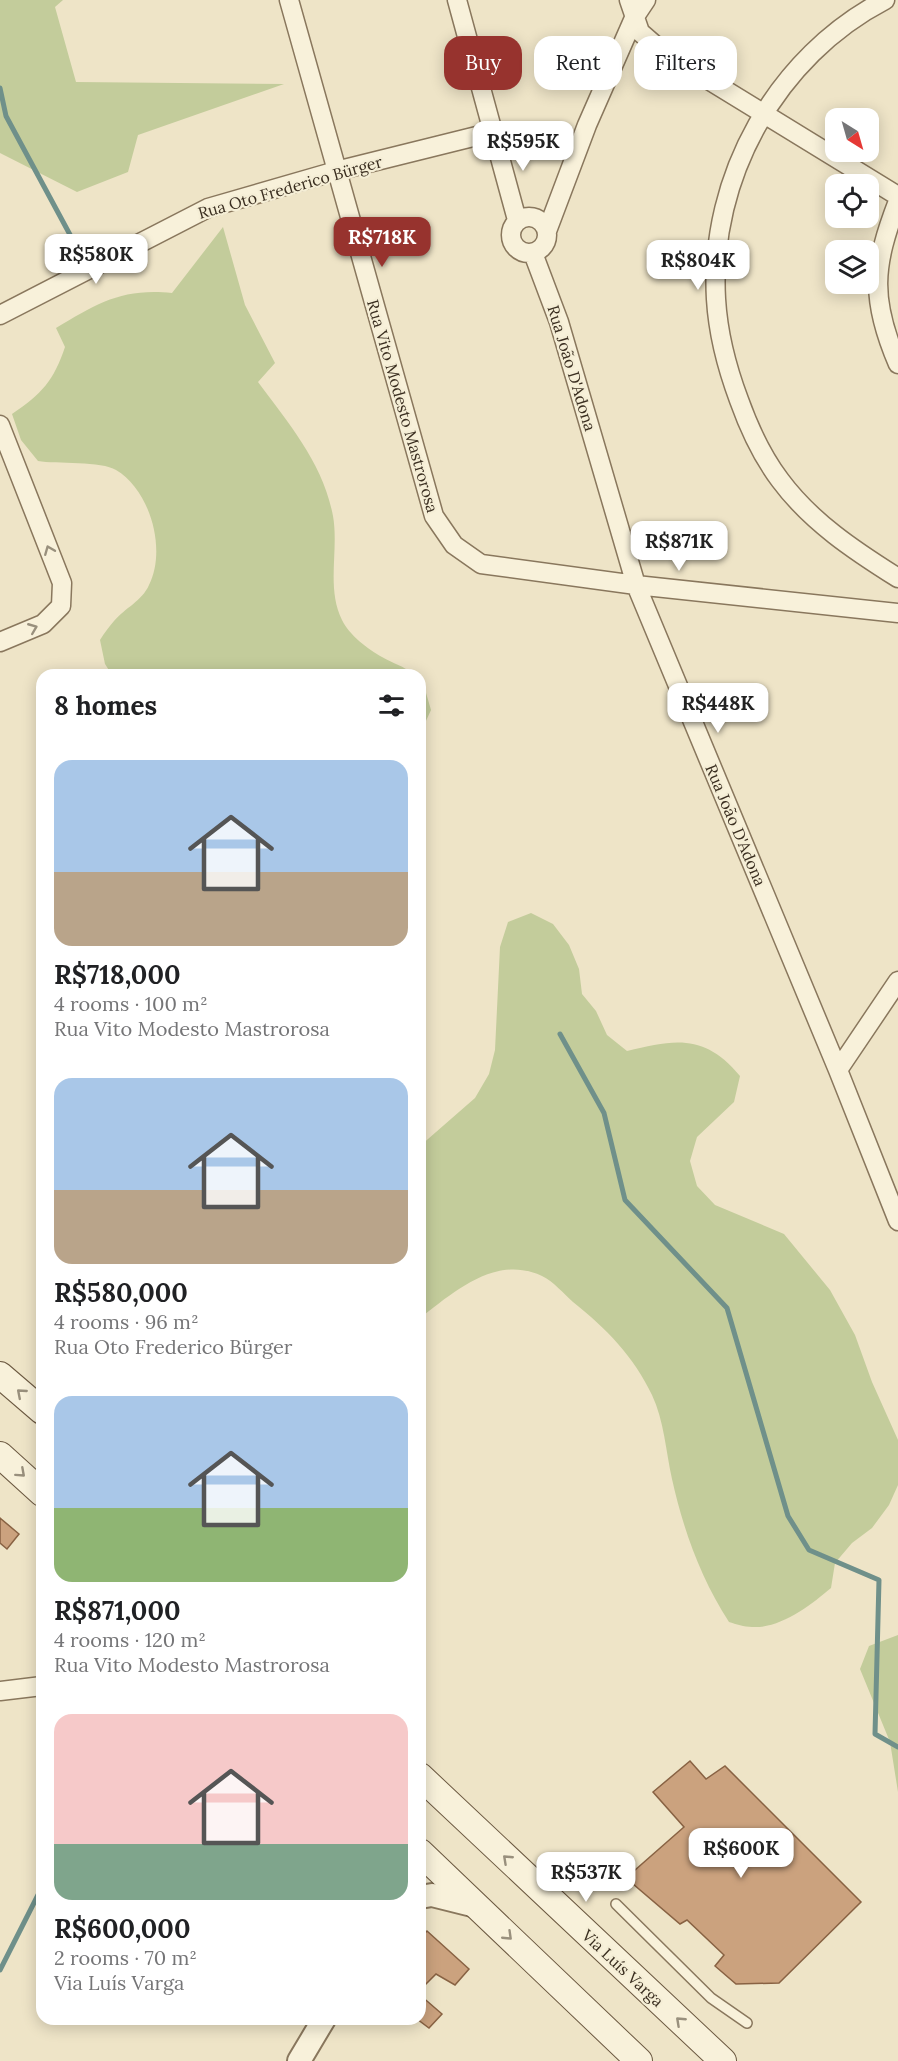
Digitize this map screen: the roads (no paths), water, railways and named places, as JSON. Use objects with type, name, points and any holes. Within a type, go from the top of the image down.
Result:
[{"type":"main road","points":[[0,1375],[36,1406]]},
{"type":"main road","points":[[0,1455],[36,1488]]},
{"type":"main road","name":"Via Luís Varga","points":[[426,1782],[723,2061]]},
{"type":"main road","points":[[426,1795],[437,1805],[454,1808]]},
{"type":"main road","points":[[426,1858],[639,2061]]},
{"type":"street","name":"Rua Vito Modesto Mastrorosa","points":[[289,0],[434,516],[454,545],[481,564],[636,585],[898,613]]},
{"type":"street","points":[[457,0],[517,220],[511,231],[512,243],[521,252],[533,253],[543,247],[547,231],[632,9],[646,0]]},
{"type":"street","points":[[885,0],[854,16],[812,51],[763,113],[737,164],[719,229],[716,299],[728,369],[750,429],[780,480],[818,522],[898,579]]},
{"type":"street","points":[[632,9],[640,32],[663,52],[898,196]]},
{"type":"street","name":"Rua Oto Frederico Bürger","points":[[0,315],[208,208],[336,171],[493,132]]},
{"type":"street","points":[[898,201],[883,241],[876,288],[883,329],[898,364]]},
{"type":"street","points":[[517,220],[535,218],[544,225],[547,231]]},
{"type":"street","name":"Rua João D'Adona","points":[[533,253],[560,322],[636,585],[838,1070],[898,1221]]},
{"type":"street","points":[[0,426],[62,583],[61,606],[43,624],[0,642]]},
{"type":"street","points":[[838,1070],[898,981]]},
{"type":"street","points":[[0,1691],[36,1687]]},
{"type":"street","points":[[426,1896],[432,1895],[476,1906]]},
{"type":"street","points":[[299,2061],[320,2025]]},
{"type":"lane","points":[[616,1904],[711,1998],[747,2023]]},
{"type":"waterway","points":[[0,88],[6,116],[75,244]]},
{"type":"waterway","points":[[560,1034],[604,1113],[625,1200],[727,1308],[788,1516],[809,1550],[879,1580],[875,1734],[898,1747]]},
{"type":"waterway","points":[[0,1970],[36,1899]]}]
